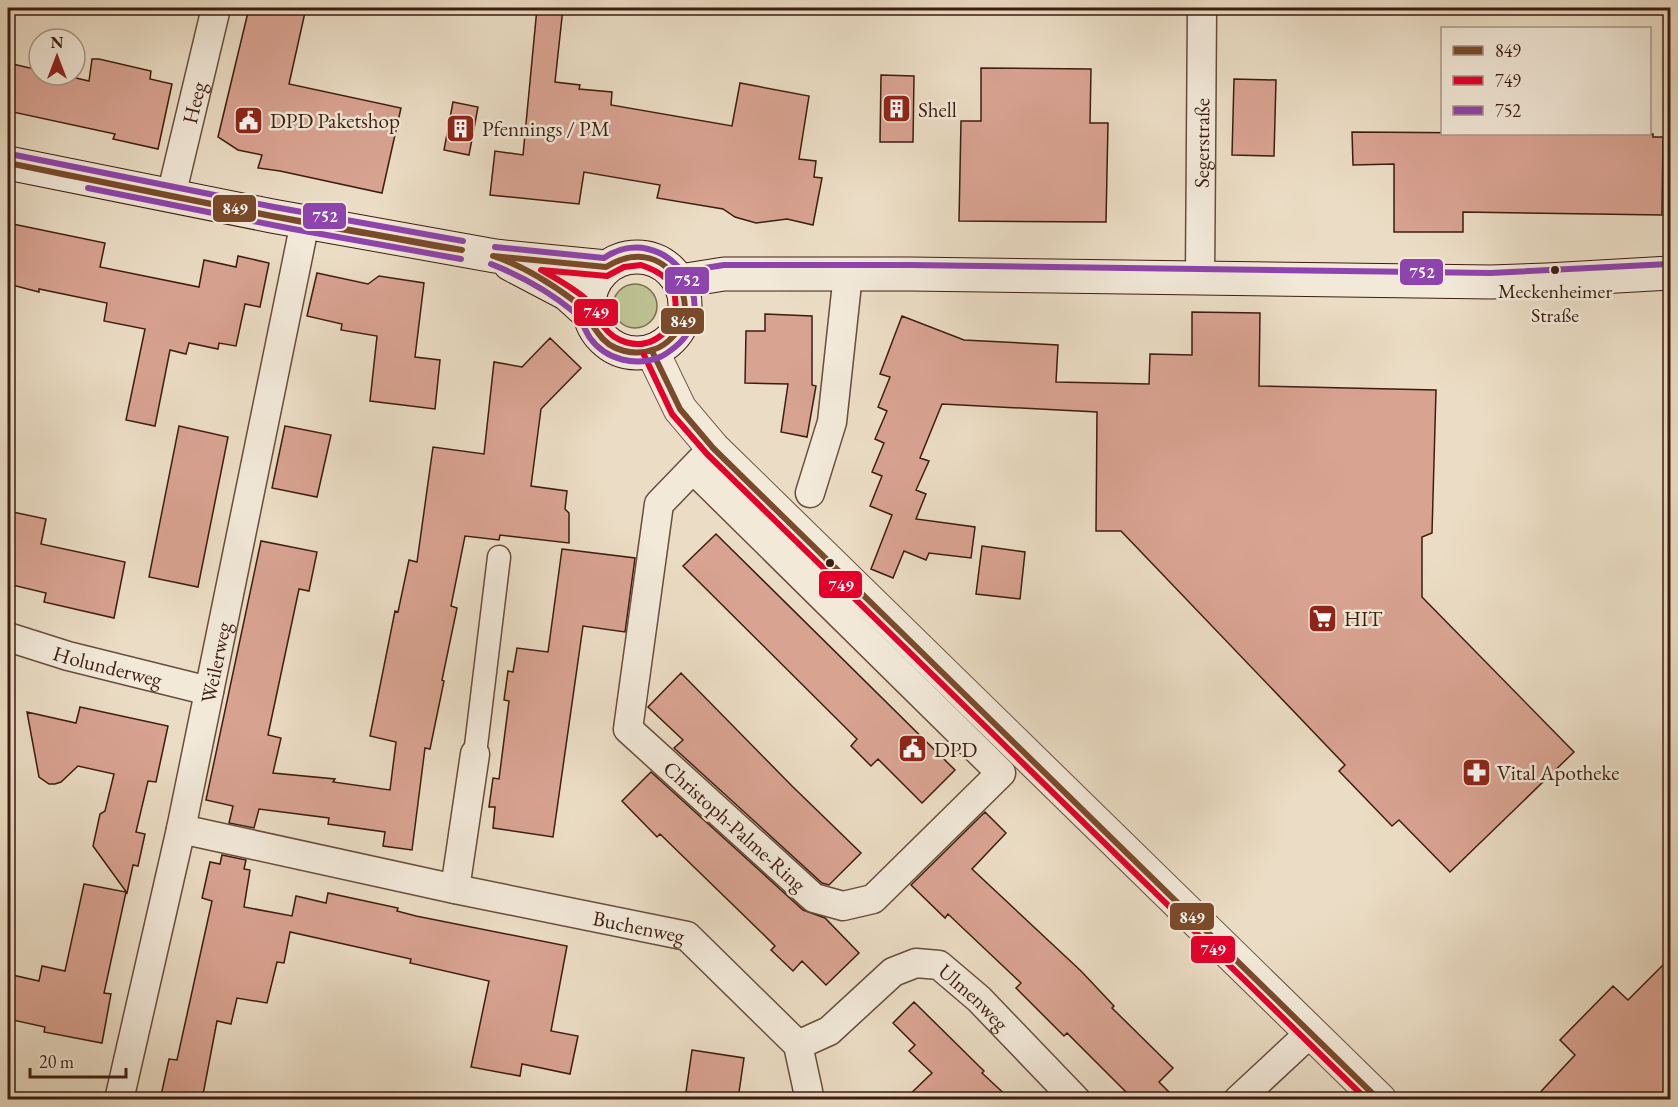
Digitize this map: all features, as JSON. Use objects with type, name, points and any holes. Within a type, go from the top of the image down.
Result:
[{"type":"main road","points":[[8,163],[304,222],[495,256],[606,267]]},
{"type":"main road","points":[[495,256],[567,294],[588,313]]},
{"type":"main road","points":[[646,257],[669,268],[680,281],[685,298],[685,315],[678,330],[667,343],[652,351],[635,354],[619,350],[604,342],[594,329],[588,313],[588,300],[597,276],[606,267],[621,259],[646,257]]},
{"type":"main road","points":[[680,281],[724,273],[1491,282],[1671,273]]},
{"type":"main road","points":[[652,351],[703,459],[1012,762],[1380,1100]]},
{"type":"street","name":"Heeg","points":[[171,196],[216,8]]},
{"type":"street","name":"Segerstraße","points":[[1200,279],[1202,8]]},
{"type":"street","name":"Weilerweg","points":[[119,1100],[181,829],[304,222]]},
{"type":"street","points":[[810,493],[831,422],[848,273]]},
{"type":"street","name":"Christoph-Palme-Ring","points":[[703,459],[659,504],[628,729],[814,898],[843,906],[873,899],[1012,762]]},
{"type":"street","points":[[455,890],[475,754],[499,557]]},
{"type":"street","name":"Holunderweg","points":[[8,637],[68,656],[209,692]]},
{"type":"street","name":"Buchenweg","points":[[181,829],[455,890],[687,936],[798,1045]]},
{"type":"street","name":"Ulmenweg","points":[[798,1045],[829,1031],[893,972],[916,963],[939,965],[979,999],[1076,1100]]},
{"type":"street","points":[[1238,1100],[1310,1034]]},
{"type":"street","points":[[798,1045],[808,1091],[807,1100]]},
{"type":"green space","points":[[635,284],[650,291],[657,306],[650,321],[635,328],[620,321],[613,306],[620,291]]},
{"type":"building","points":[[249,8],[306,8],[289,84],[401,108],[382,193],[258,168],[262,155],[238,150],[218,137]]},
{"type":"building","points":[[537,8],[563,8],[555,82],[580,85],[579,89],[612,92],[611,105],[732,126],[740,83],[809,96],[799,159],[816,161],[814,177],[822,178],[813,225],[787,219],[756,223],[735,217],[723,209],[657,198],[660,185],[584,172],[579,204],[490,195],[495,151],[523,155]]},
{"type":"building","points":[[92,59],[99,59],[151,71],[150,79],[172,84],[158,149],[113,139],[115,134],[8,111],[8,63],[27,67],[27,87],[87,87],[87,81],[89,81]]},
{"type":"building","points":[[981,68],[1091,69],[1090,123],[1108,123],[1106,222],[959,221],[961,121],[981,121]]},
{"type":"building","name":"Shell","points":[[881,75],[914,76],[913,142],[880,142]]},
{"type":"building","points":[[1234,79],[1276,80],[1274,156],[1232,155]]},
{"type":"building","name":"Pfennings / PM","points":[[453,102],[478,107],[469,155],[444,150]]},
{"type":"building","points":[[1352,132],[1441,133],[1441,135],[1653,134],[1653,137],[1663,137],[1662,215],[1463,212],[1463,232],[1394,232],[1394,164],[1353,165]]},
{"type":"building","points":[[8,223],[105,243],[100,267],[199,287],[204,260],[236,267],[238,256],[269,263],[260,307],[245,304],[236,346],[219,343],[218,349],[189,343],[186,354],[170,350],[155,426],[126,420],[145,329],[104,321],[107,303],[39,289],[39,292],[8,284]]},
{"type":"building","points":[[317,273],[368,284],[379,276],[424,283],[415,357],[440,360],[435,409],[370,401],[377,336],[341,330],[342,324],[307,316]]},
{"type":"building","name":"HIT","points":[[1192,312],[1260,313],[1259,386],[1436,390],[1432,533],[1422,537],[1422,597],[1574,752],[1450,872],[1399,820],[1392,826],[1339,771],[1345,765],[1121,531],[1096,531],[1097,412],[942,404],[920,458],[929,461],[916,490],[926,494],[916,519],[975,527],[971,558],[929,553],[926,560],[904,551],[893,578],[871,569],[892,515],[870,506],[882,476],[872,472],[884,443],[875,439],[887,411],[878,407],[890,377],[880,374],[902,316],[964,340],[1058,345],[1056,382],[1149,384],[1150,354],[1192,355]]},
{"type":"building","points":[[765,314],[812,316],[812,385],[816,386],[807,437],[781,432],[788,384],[745,383],[746,331],[765,331]]},
{"type":"building","points":[[550,338],[581,368],[541,409],[531,486],[567,491],[565,509],[569,513],[569,543],[500,535],[499,540],[465,536],[451,606],[457,608],[442,680],[444,681],[430,749],[425,748],[412,850],[383,846],[385,832],[328,824],[329,818],[259,809],[254,828],[229,823],[233,806],[206,800],[261,541],[317,552],[309,591],[299,589],[268,735],[281,738],[273,773],[335,779],[333,782],[390,790],[396,742],[370,736],[395,611],[398,612],[409,560],[417,562],[433,447],[484,454],[494,362],[522,367]]},
{"type":"building","points":[[179,426],[228,437],[198,587],[149,577]]},
{"type":"building","points":[[285,426],[331,435],[317,497],[272,488]]},
{"type":"building","points":[[8,511],[46,519],[41,544],[125,562],[114,618],[44,602],[46,593],[8,584]]},
{"type":"building","points":[[716,534],[955,770],[922,803],[878,759],[871,766],[851,746],[857,739],[683,566]]},
{"type":"building","points":[[982,546],[1025,552],[1020,599],[976,594]]},
{"type":"building","points":[[562,549],[635,558],[625,632],[583,626],[553,837],[493,828],[495,807],[489,807],[493,778],[499,779],[509,701],[504,700],[508,671],[513,672],[517,648],[548,652]]},
{"type":"building","points":[[681,673],[861,853],[829,885],[822,883],[674,748],[683,740],[648,707]]},
{"type":"building","points":[[80,707],[168,726],[156,782],[148,781],[136,832],[145,834],[138,866],[133,865],[127,893],[93,846],[100,814],[105,811],[114,774],[78,766],[61,782],[55,784],[49,784],[39,777],[27,712],[76,723]]},
{"type":"building","points":[[651,772],[803,910],[825,918],[859,953],[826,985],[802,961],[793,971],[771,950],[775,946],[764,935],[660,834],[657,837],[622,801]]},
{"type":"building","points":[[985,812],[1006,833],[972,869],[1081,971],[1114,1006],[1112,1008],[1173,1068],[1159,1082],[1177,1100],[1134,1100],[1067,1033],[1064,1036],[1016,988],[1021,983],[948,914],[945,918],[911,885]]},
{"type":"building","points":[[222,855],[246,860],[244,869],[250,870],[244,907],[292,916],[296,896],[326,903],[328,893],[398,908],[397,911],[416,916],[567,946],[551,1031],[578,1036],[570,1074],[522,1064],[520,1076],[471,1067],[489,981],[410,963],[411,959],[290,932],[284,963],[277,962],[267,1003],[237,998],[231,1024],[217,1021],[202,1100],[160,1100],[169,1059],[177,1060],[212,901],[202,898],[210,862],[220,864]]},
{"type":"building","points":[[84,884],[126,892],[104,993],[111,994],[102,1043],[44,1032],[45,1027],[8,1019],[8,974],[39,981],[42,966],[65,971]]},
{"type":"building","points":[[1671,957],[1671,1100],[1533,1100],[1575,1055],[1560,1040],[1613,986],[1628,1000]]},
{"type":"building","points":[[914,1002],[1011,1100],[904,1100],[932,1073],[909,1051],[915,1045],[893,1023]]},
{"type":"building","points":[[692,1050],[744,1058],[738,1099],[686,1092]]},
{"type":"transit line","name":"752","points":[[10,154],[274,207],[463,241]]},
{"type":"transit line","name":"849","points":[[8,163],[272,216],[462,250],[274,217],[8,163]]},
{"type":"transit line","name":"752","points":[[88,188],[293,229],[461,259]]},
{"type":"transit line","name":"752","points":[[491,264],[534,285],[565,305],[577,315],[597,346],[604,352],[622,360],[641,361],[662,356],[675,347],[690,329],[695,309],[692,289],[682,271],[667,257],[648,249],[626,249],[604,258],[495,247]]},
{"type":"transit line","name":"849","points":[[493,256],[606,267],[626,258],[645,257],[654,260],[662,264],[677,280],[685,305],[683,320],[672,338],[659,347],[639,352],[624,351],[603,339],[585,312],[573,300],[535,275],[493,256]]},
{"type":"transit line","name":"752","points":[[679,272],[724,265],[911,265],[1491,273],[1669,264]]},
{"type":"transit line","name":"749","points":[[641,265],[660,273],[665,278],[671,286],[675,303],[675,312],[668,328],[654,340],[641,344],[614,337],[604,327],[587,300],[541,270],[607,276],[624,267],[641,265]]},
{"type":"transit line","name":"849","points":[[652,351],[680,409],[713,448],[1379,1100]]},
{"type":"transit line","name":"749","points":[[644,355],[672,414],[707,454],[1367,1100]]},
{"type":"place","name":"Shell","points":[[897,109]]},
{"type":"place","name":"DPD Paketshop","points":[[249,120]]},
{"type":"place","name":"Pfennings / PM","points":[[461,128]]},
{"type":"place","name":"Meckenheimer Straße","points":[[1555,270]]},
{"type":"place","name":"HIT","points":[[1323,618]]},
{"type":"place","name":"DPD","points":[[913,749]]},
{"type":"place","name":"Vital Apotheke","points":[[1476,772]]}]
